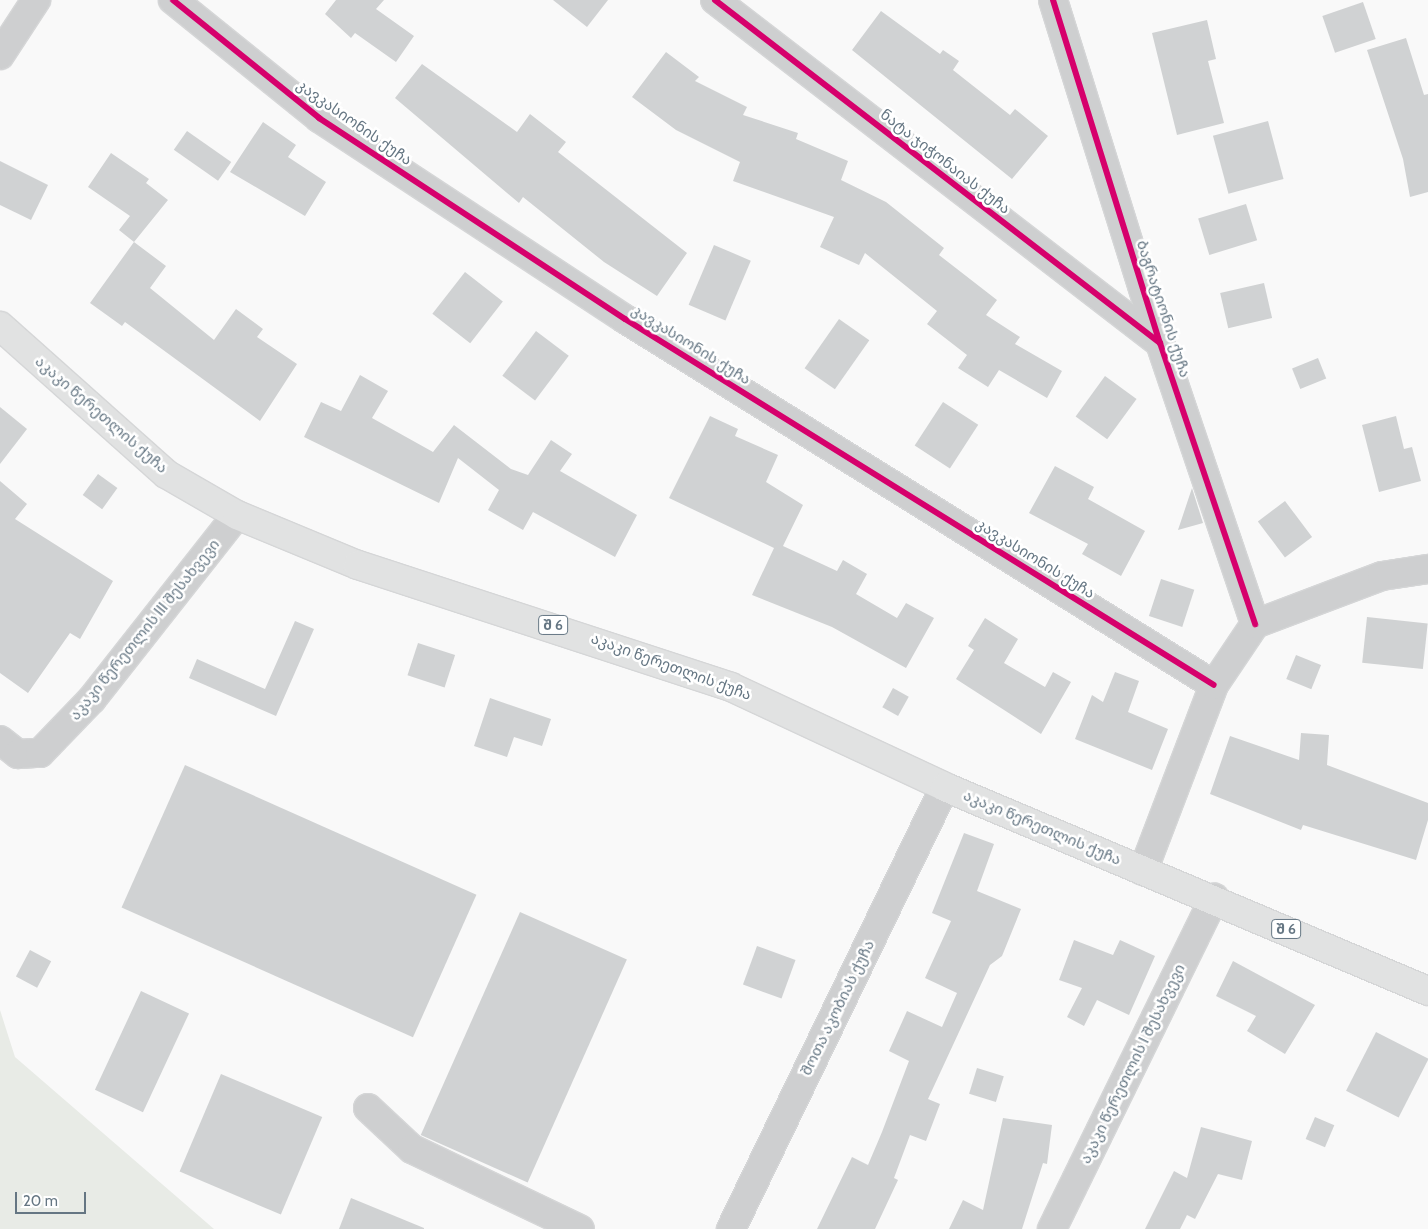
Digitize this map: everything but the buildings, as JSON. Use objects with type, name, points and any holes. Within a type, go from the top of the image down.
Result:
[{"type":"main road","name":"აკაკი წერეთლის ქუჩა","points":[[0,326],[166,474],[237,515],[358,565],[731,686],[945,788],[1143,871],[1214,898],[1428,991]]},
{"type":"street","points":[[0,55],[36,0]]},
{"type":"street","name":"კავკასიონის ქუჩა","points":[[173,0],[319,118],[625,319],[1214,685]]},
{"type":"street","name":"ნატა ჯიჭონაიას ქუჩა","points":[[715,0],[1160,343]]},
{"type":"street","name":"ბაგრატიონის ქუჩა","points":[[1053,0],[1160,343],[1255,624]]},
{"type":"street","name":"აკაკი წერეთლის III შესახვევი","points":[[0,740],[18,754],[40,753],[92,699],[237,515]]},
{"type":"street","points":[[1143,871],[1214,685],[1255,624],[1382,576],[1428,569]]},
{"type":"street","name":"შოთა აკობიას ქუჩა","points":[[731,1229],[945,788]]},
{"type":"street","name":"აკაკი წერეთლის I შესახვევი","points":[[1052,1229],[1214,898]]},
{"type":"street","points":[[368,1108],[412,1149],[580,1229]]},
{"type":"shaded area","points":[[0,1010],[15,1057],[214,1229],[0,1229]]},
{"type":"cycle path","points":[[173,0],[319,118],[625,319],[1214,685]]},
{"type":"cycle path","points":[[715,0],[1160,343]]},
{"type":"cycle path","points":[[1053,0],[1160,343],[1255,624]]}]
